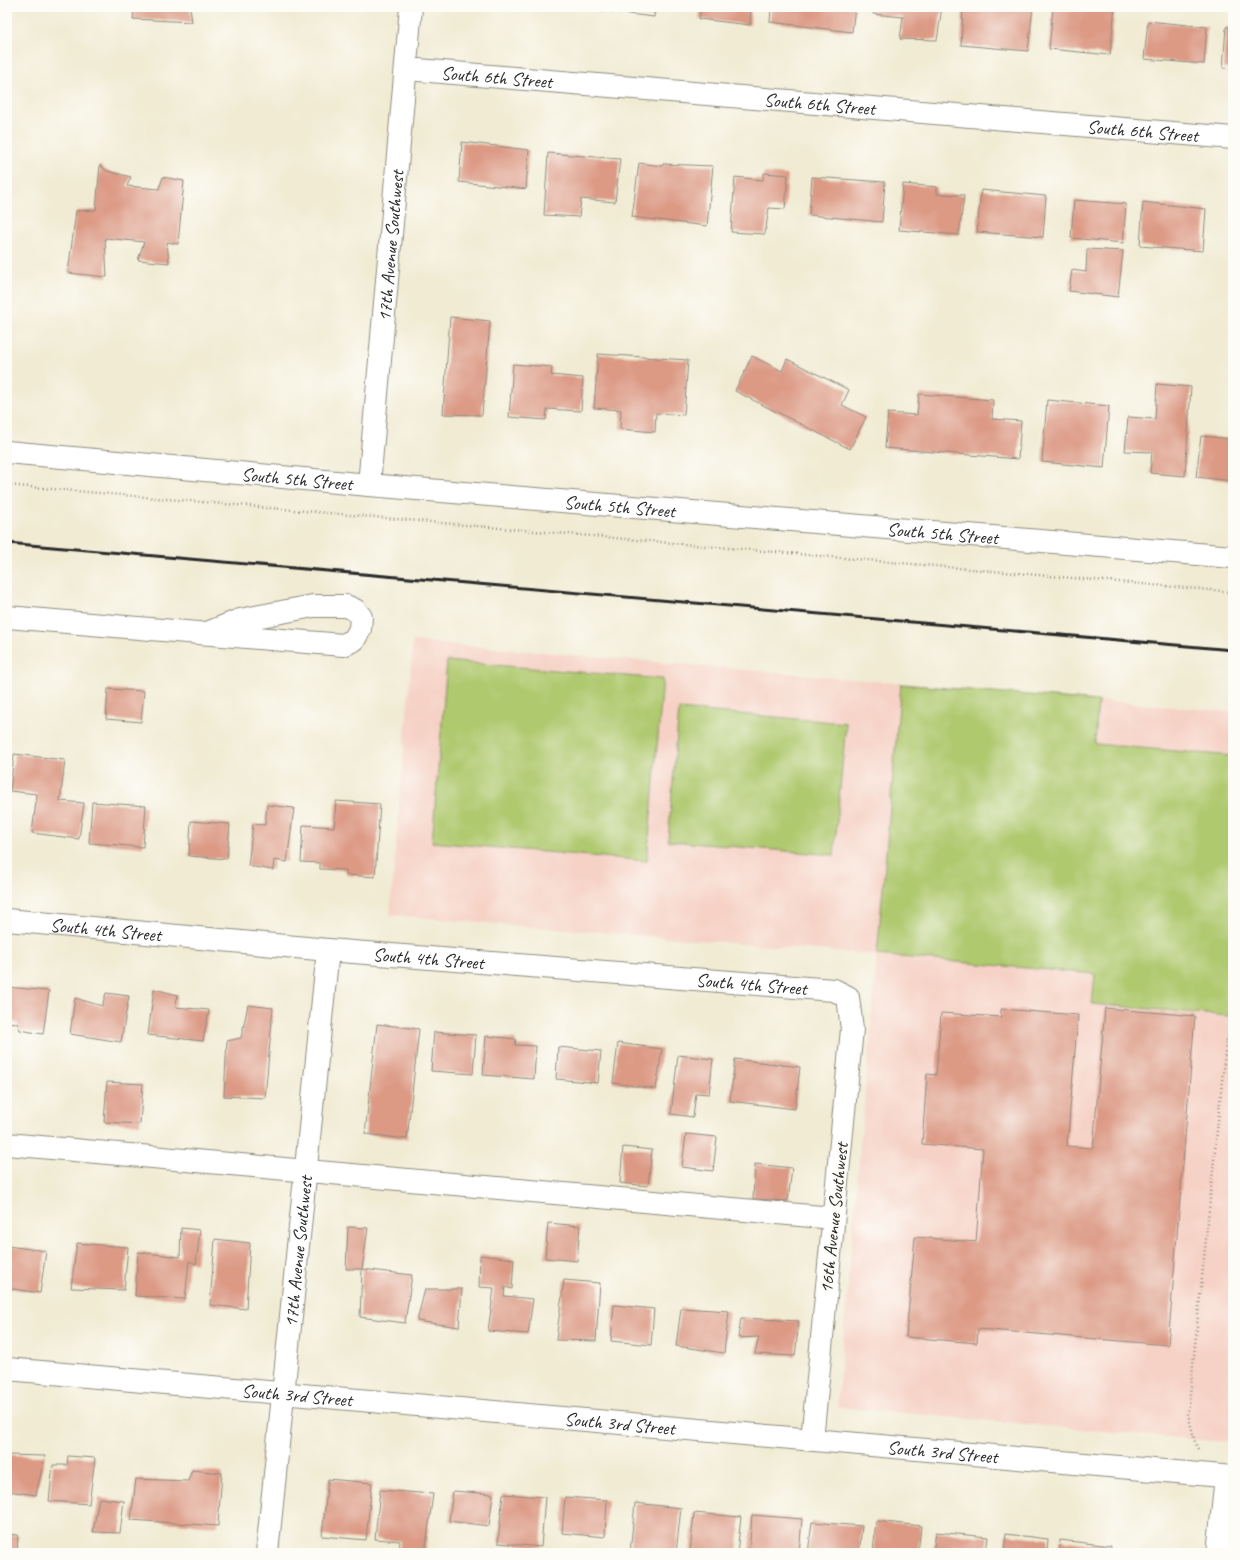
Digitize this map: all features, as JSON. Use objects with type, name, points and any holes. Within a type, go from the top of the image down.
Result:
[{"type":"street","name":"17th Avenue Southwest","points":[[369,485],[411,7]]},
{"type":"street","name":"South 6th Street","points":[[406,69],[1233,138]]},
{"type":"street","name":"South 5th Street","points":[[7,452],[369,485],[1233,557]]},
{"type":"street","points":[[7,617],[207,634],[343,645],[354,640],[360,629],[361,617],[355,610],[346,606],[313,606],[240,620],[207,634]]},
{"type":"street","name":"South 4th Street","points":[[7,920],[328,950],[834,990],[848,997]]},
{"type":"street","name":"17th Avenue Southwest","points":[[267,1553],[328,950]]},
{"type":"street","name":"16th Avenue Southwest","points":[[812,1440],[852,1029],[848,997]]},
{"type":"street","points":[[7,1144],[833,1218]]},
{"type":"street","name":"South 3rd Street","points":[[7,1369],[1230,1477]]},
{"type":"street","points":[[1218,1553],[1230,1477]]},
{"type":"path","points":[[7,485],[1233,592]]},
{"type":"path","points":[[1198,1450],[1188,1414],[1226,1043],[1233,1020]]},
{"type":"shaded area","points":[[413,641],[1233,712],[1233,1443],[837,1407],[877,955],[390,915]]},
{"type":"green space","points":[[447,661],[663,679],[647,861],[432,842]]},
{"type":"green space","points":[[901,684],[1098,701],[1095,744],[1233,756],[1233,972],[1229,1016],[1092,1004],[1095,974],[877,955]]},
{"type":"green space","points":[[679,709],[846,723],[834,855],[668,841]]},
{"type":"building","points":[[134,7],[190,7],[192,22],[133,19]]},
{"type":"building","points":[[570,7],[655,7],[654,17]]},
{"type":"building","points":[[701,7],[751,7],[750,25],[699,19]]},
{"type":"building","points":[[771,7],[855,7],[852,32],[770,22]]},
{"type":"building","points":[[873,7],[942,7],[937,40],[900,39],[903,17],[873,14]]},
{"type":"building","points":[[963,7],[1000,10],[1001,7],[1033,7],[1028,51],[961,45]]},
{"type":"building","points":[[1053,7],[1115,7],[1110,55],[1049,49]]},
{"type":"building","points":[[1148,21],[1207,27],[1204,64],[1144,59]]},
{"type":"building","points":[[1226,27],[1233,27],[1233,69],[1223,68]]},
{"type":"building","points":[[462,142],[529,150],[526,189],[459,182]]},
{"type":"building","points":[[548,153],[620,159],[615,202],[581,199],[579,217],[544,215]]},
{"type":"building","points":[[639,163],[662,166],[663,164],[713,166],[707,226],[632,217]]},
{"type":"building","points":[[100,165],[107,171],[131,177],[127,186],[159,189],[163,177],[184,181],[178,244],[167,242],[169,263],[138,260],[144,242],[105,238],[107,277],[68,273],[76,211],[96,210]]},
{"type":"building","points":[[764,173],[788,175],[785,209],[769,208],[765,234],[731,232],[735,177],[763,180]]},
{"type":"building","points":[[812,177],[885,182],[882,222],[809,215]]},
{"type":"building","points":[[903,184],[937,187],[937,194],[964,195],[959,235],[899,230]]},
{"type":"building","points":[[981,190],[1046,196],[1043,237],[977,232]]},
{"type":"building","points":[[1074,200],[1126,204],[1123,243],[1071,238]]},
{"type":"building","points":[[1143,202],[1206,209],[1203,251],[1140,246]]},
{"type":"building","points":[[1087,249],[1123,251],[1118,297],[1069,291],[1072,270],[1086,272]]},
{"type":"building","points":[[450,317],[490,321],[482,415],[443,414]]},
{"type":"building","points":[[598,354],[688,360],[684,415],[656,413],[655,432],[620,429],[621,410],[594,408]]},
{"type":"building","points":[[752,356],[782,371],[787,359],[849,390],[842,405],[866,417],[850,449],[735,391]]},
{"type":"building","points":[[513,364],[552,367],[551,375],[583,378],[581,411],[547,409],[546,420],[509,417]]},
{"type":"building","points":[[1157,384],[1191,387],[1185,476],[1150,473],[1152,452],[1125,451],[1128,417],[1155,419]]},
{"type":"building","points":[[919,394],[993,400],[992,419],[1021,421],[1018,459],[885,448],[888,413],[917,415]]},
{"type":"building","points":[[1047,400],[1109,406],[1104,468],[1042,462]]},
{"type":"building","points":[[1201,436],[1233,439],[1233,481],[1196,477]]},
{"type":"building","points":[[108,689],[144,691],[141,722],[106,719]]},
{"type":"building","points":[[14,754],[65,760],[60,801],[84,803],[79,839],[32,833],[37,794],[10,791]]},
{"type":"building","points":[[336,801],[380,804],[375,877],[346,875],[346,870],[320,869],[320,863],[301,862],[303,825],[334,827]]},
{"type":"building","points":[[92,802],[146,806],[143,847],[89,843]]},
{"type":"building","points":[[267,805],[294,808],[287,862],[274,860],[273,870],[248,866],[253,824],[265,825]]},
{"type":"building","points":[[191,821],[230,824],[227,859],[189,856]]},
{"type":"building","points":[[7,987],[49,991],[43,1034],[20,1030],[17,1023],[7,1022]]},
{"type":"building","points":[[154,989],[178,995],[175,1007],[209,1010],[203,1041],[148,1035]]},
{"type":"building","points":[[106,993],[129,996],[121,1042],[70,1034],[75,998],[102,1006]]},
{"type":"building","points":[[248,1005],[273,1008],[265,1098],[224,1096],[227,1041],[241,1038]]},
{"type":"building","points":[[1105,1008],[1195,1016],[1168,1345],[978,1329],[977,1343],[906,1337],[915,1237],[976,1242],[983,1149],[922,1144],[927,1074],[936,1075],[941,1013],[1001,1017],[1001,1009],[1078,1015],[1067,1146],[1093,1148]]},
{"type":"building","points":[[377,1024],[419,1029],[407,1139],[365,1134]]},
{"type":"building","points":[[434,1032],[476,1035],[473,1074],[431,1071]]},
{"type":"building","points":[[486,1036],[516,1039],[515,1045],[536,1046],[534,1079],[483,1075]]},
{"type":"building","points":[[618,1043],[662,1049],[656,1089],[613,1083]]},
{"type":"building","points":[[558,1047],[601,1051],[598,1083],[556,1079]]},
{"type":"building","points":[[678,1055],[713,1059],[709,1094],[696,1093],[693,1117],[671,1114]]},
{"type":"building","points":[[735,1059],[800,1067],[795,1109],[730,1101]]},
{"type":"building","points":[[107,1082],[143,1084],[140,1124],[104,1122]]},
{"type":"building","points":[[686,1134],[717,1137],[713,1171],[682,1167]]},
{"type":"building","points":[[623,1147],[652,1150],[648,1186],[620,1183]]},
{"type":"building","points":[[755,1164],[792,1168],[788,1201],[753,1199]]},
{"type":"building","points":[[548,1223],[580,1226],[577,1261],[545,1258]]},
{"type":"building","points":[[348,1227],[368,1228],[362,1269],[346,1269]]},
{"type":"building","points":[[181,1228],[200,1230],[196,1264],[189,1261],[185,1299],[135,1296],[138,1252],[180,1257]]},
{"type":"building","points":[[215,1239],[250,1243],[246,1309],[210,1305]]},
{"type":"building","points":[[77,1243],[128,1247],[124,1290],[71,1288]]},
{"type":"building","points":[[7,1246],[46,1251],[40,1293],[7,1288]]},
{"type":"building","points":[[480,1255],[514,1259],[512,1289],[505,1287],[504,1296],[533,1299],[528,1334],[488,1331],[494,1288],[479,1287]]},
{"type":"building","points":[[362,1269],[412,1275],[405,1323],[360,1317]]},
{"type":"building","points":[[564,1280],[600,1283],[596,1341],[556,1340]]},
{"type":"building","points":[[425,1289],[462,1289],[459,1327],[417,1321]]},
{"type":"building","points":[[614,1305],[654,1309],[651,1345],[611,1341]]},
{"type":"building","points":[[681,1308],[729,1311],[724,1353],[676,1346]]},
{"type":"building","points":[[741,1318],[799,1321],[795,1356],[755,1354],[759,1337],[738,1338]]},
{"type":"building","points":[[7,1455],[45,1456],[36,1495],[7,1491]]},
{"type":"building","points":[[68,1456],[95,1458],[89,1504],[49,1501],[53,1465],[67,1465]]},
{"type":"building","points":[[192,1470],[222,1473],[218,1526],[131,1520],[136,1479],[188,1481]]},
{"type":"building","points":[[328,1479],[372,1483],[366,1540],[322,1536]]},
{"type":"building","points":[[380,1490],[433,1494],[425,1553],[399,1553],[400,1541],[375,1539]]},
{"type":"building","points":[[453,1491],[493,1494],[489,1526],[449,1521]]},
{"type":"building","points":[[503,1494],[545,1497],[541,1547],[498,1543]]},
{"type":"building","points":[[565,1497],[607,1500],[605,1537],[562,1533]]},
{"type":"building","points":[[99,1498],[124,1501],[120,1533],[93,1532]]},
{"type":"building","points":[[635,1503],[681,1508],[676,1553],[649,1550],[649,1553],[630,1553]]},
{"type":"building","points":[[694,1513],[741,1517],[737,1553],[690,1553]]},
{"type":"building","points":[[752,1515],[802,1519],[799,1553],[749,1553]]},
{"type":"building","points":[[876,1521],[921,1526],[918,1553],[873,1553]]},
{"type":"building","points":[[812,1522],[862,1526],[859,1553],[808,1553]]},
{"type":"building","points":[[936,1532],[988,1537],[986,1553],[933,1553]]},
{"type":"building","points":[[7,1534],[18,1535],[17,1553],[7,1553]]},
{"type":"building","points":[[1006,1534],[1048,1539],[1047,1553],[1004,1553]]},
{"type":"building","points":[[1060,1540],[1111,1546],[1110,1553],[1059,1553]]},
{"type":"railway","points":[[7,543],[1233,650]]}]
